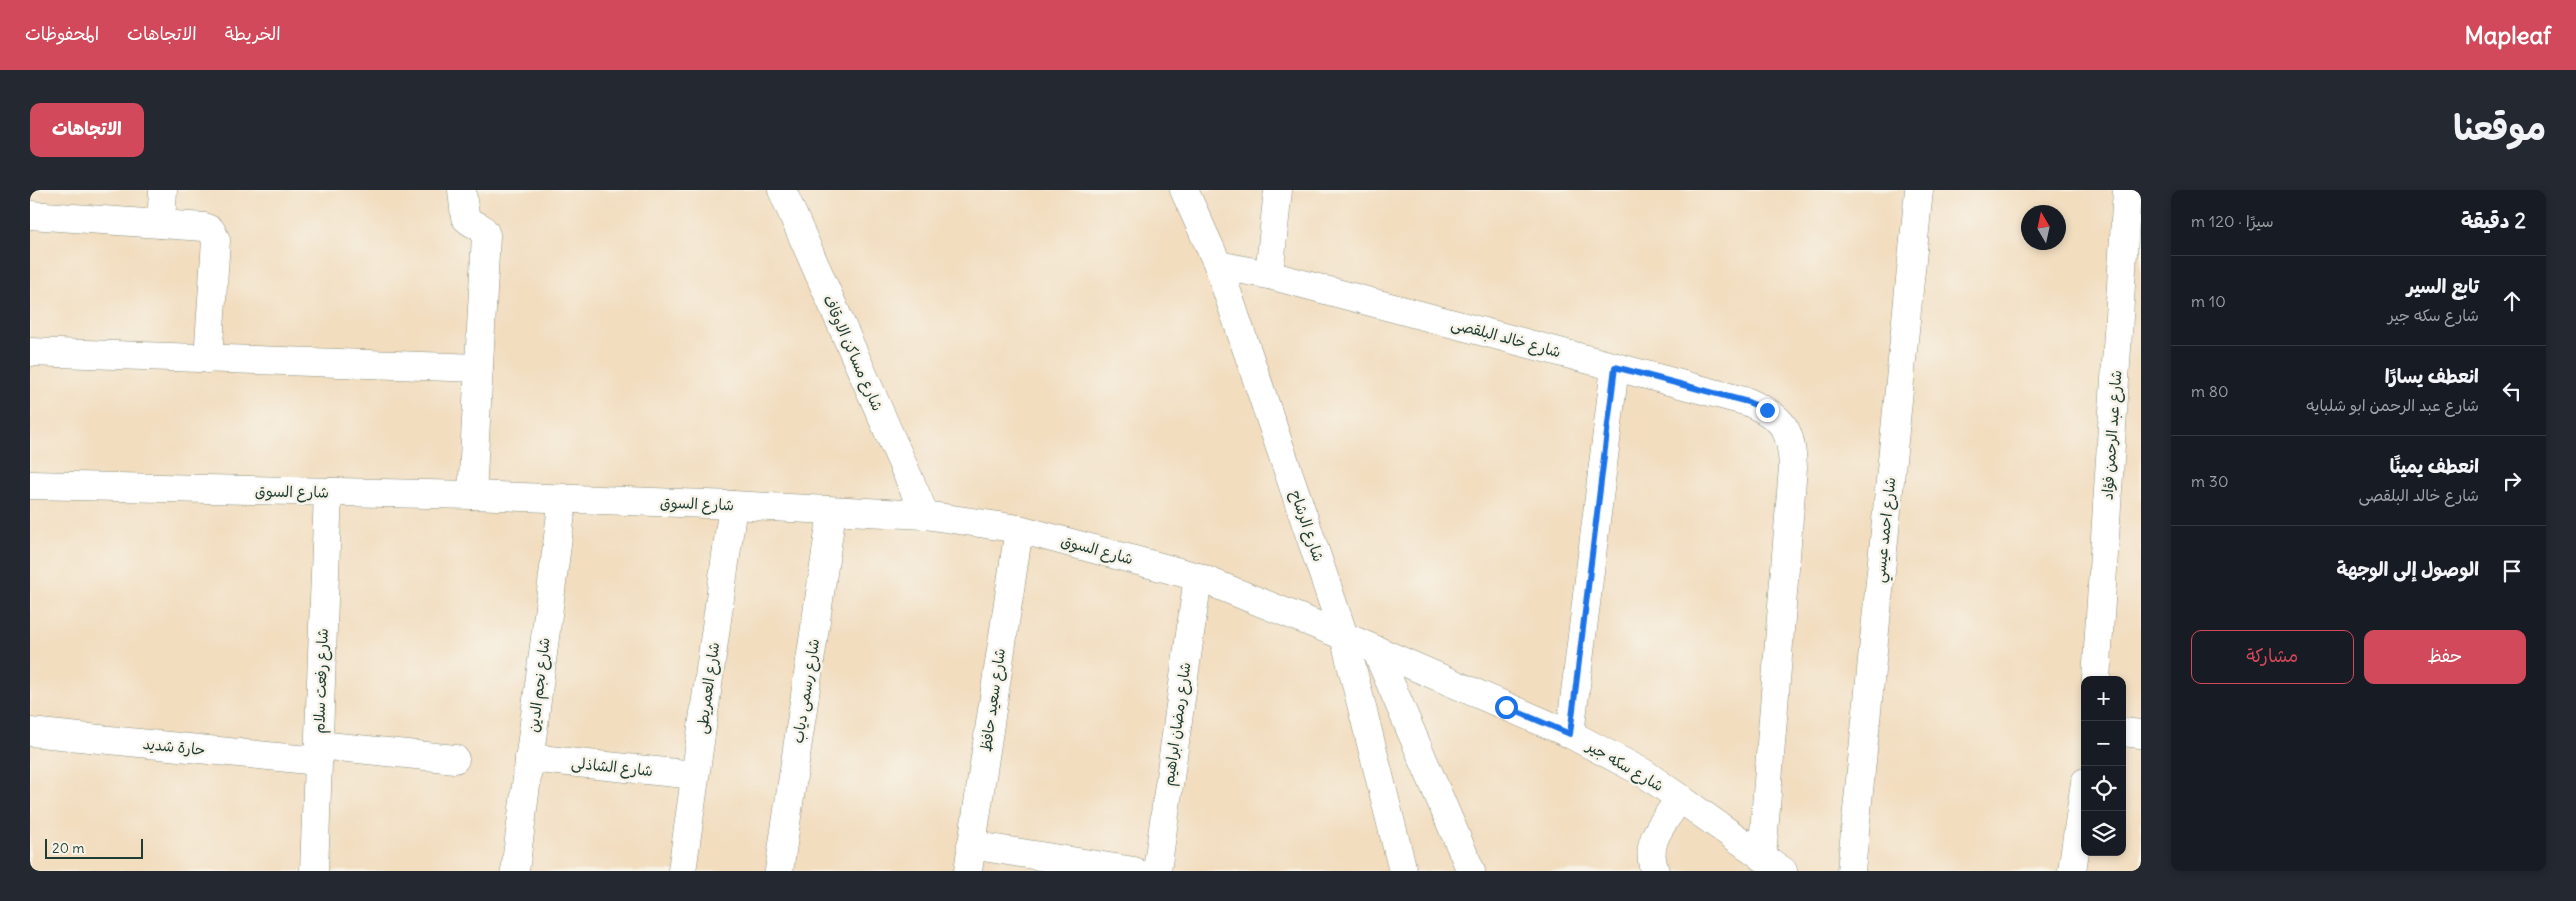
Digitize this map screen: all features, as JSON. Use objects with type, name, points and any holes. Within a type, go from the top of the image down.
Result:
[{"type":"street","points":[[161,224],[163,190]]},
{"type":"street","points":[[462,190],[463,213],[468,221],[483,229],[486,235],[472,496]]},
{"type":"street","name":"شارع مساكن الاوقاف","points":[[782,190],[925,515]]},
{"type":"street","name":"شارع الرشاح","points":[[1184,190],[1218,265],[1344,636],[1404,871]]},
{"type":"street","points":[[1269,275],[1278,190]]},
{"type":"street","name":"شارع احمد عيسي","points":[[1851,871],[1919,190]]},
{"type":"street","name":"شارع عبد الرحمن فؤاد","points":[[2096,676],[2128,190]]},
{"type":"street","points":[[30,215],[208,228],[215,236],[208,359]]},
{"type":"street","name":"شارع خالد البلقصى","points":[[1218,265],[1269,275],[1748,402],[1767,410],[1786,428],[1792,446],[1793,467],[1773,864]]},
{"type":"street","points":[[30,352],[479,368]]},
{"type":"street","points":[[1570,734],[1615,367]]},
{"type":"street","name":"شارع السوق","points":[[30,485],[563,498],[925,515],[1018,529],[1198,577],[1344,636]]},
{"type":"street","name":"شارع رفعت سلام","points":[[314,871],[328,492]]},
{"type":"street","name":"شارع نجم الدين","points":[[515,871],[563,498]]},
{"type":"street","name":"شارع العمريطى","points":[[682,871],[733,505]]},
{"type":"street","name":"شارع رسمى دياب","points":[[779,871],[832,512]]},
{"type":"street","name":"شارع سعيد حافظ","points":[[969,858],[1018,529]]},
{"type":"street","name":"شارع رمضان ابراهيم","points":[[1157,871],[1198,577]]},
{"type":"street","name":"شارع سكه جير","points":[[1344,636],[1570,734],[1644,773],[1773,864]]},
{"type":"street","points":[[1376,650],[1471,871]]},
{"type":"street","name":"حارة شديد","points":[[30,732],[318,753],[454,759]]},
{"type":"street","points":[[2126,732],[2141,734]]},
{"type":"street","name":"شارع الشاذلى","points":[[529,758],[696,775]]},
{"type":"street","points":[[1655,871],[1650,860],[1652,840],[1680,798]]},
{"type":"street","points":[[2072,871],[2081,809]]},
{"type":"street","points":[[969,858],[1134,871]]},
{"type":"route","points":[[1506,707],[1570,734],[1615,367],[1748,402],[1767,410]]}]
